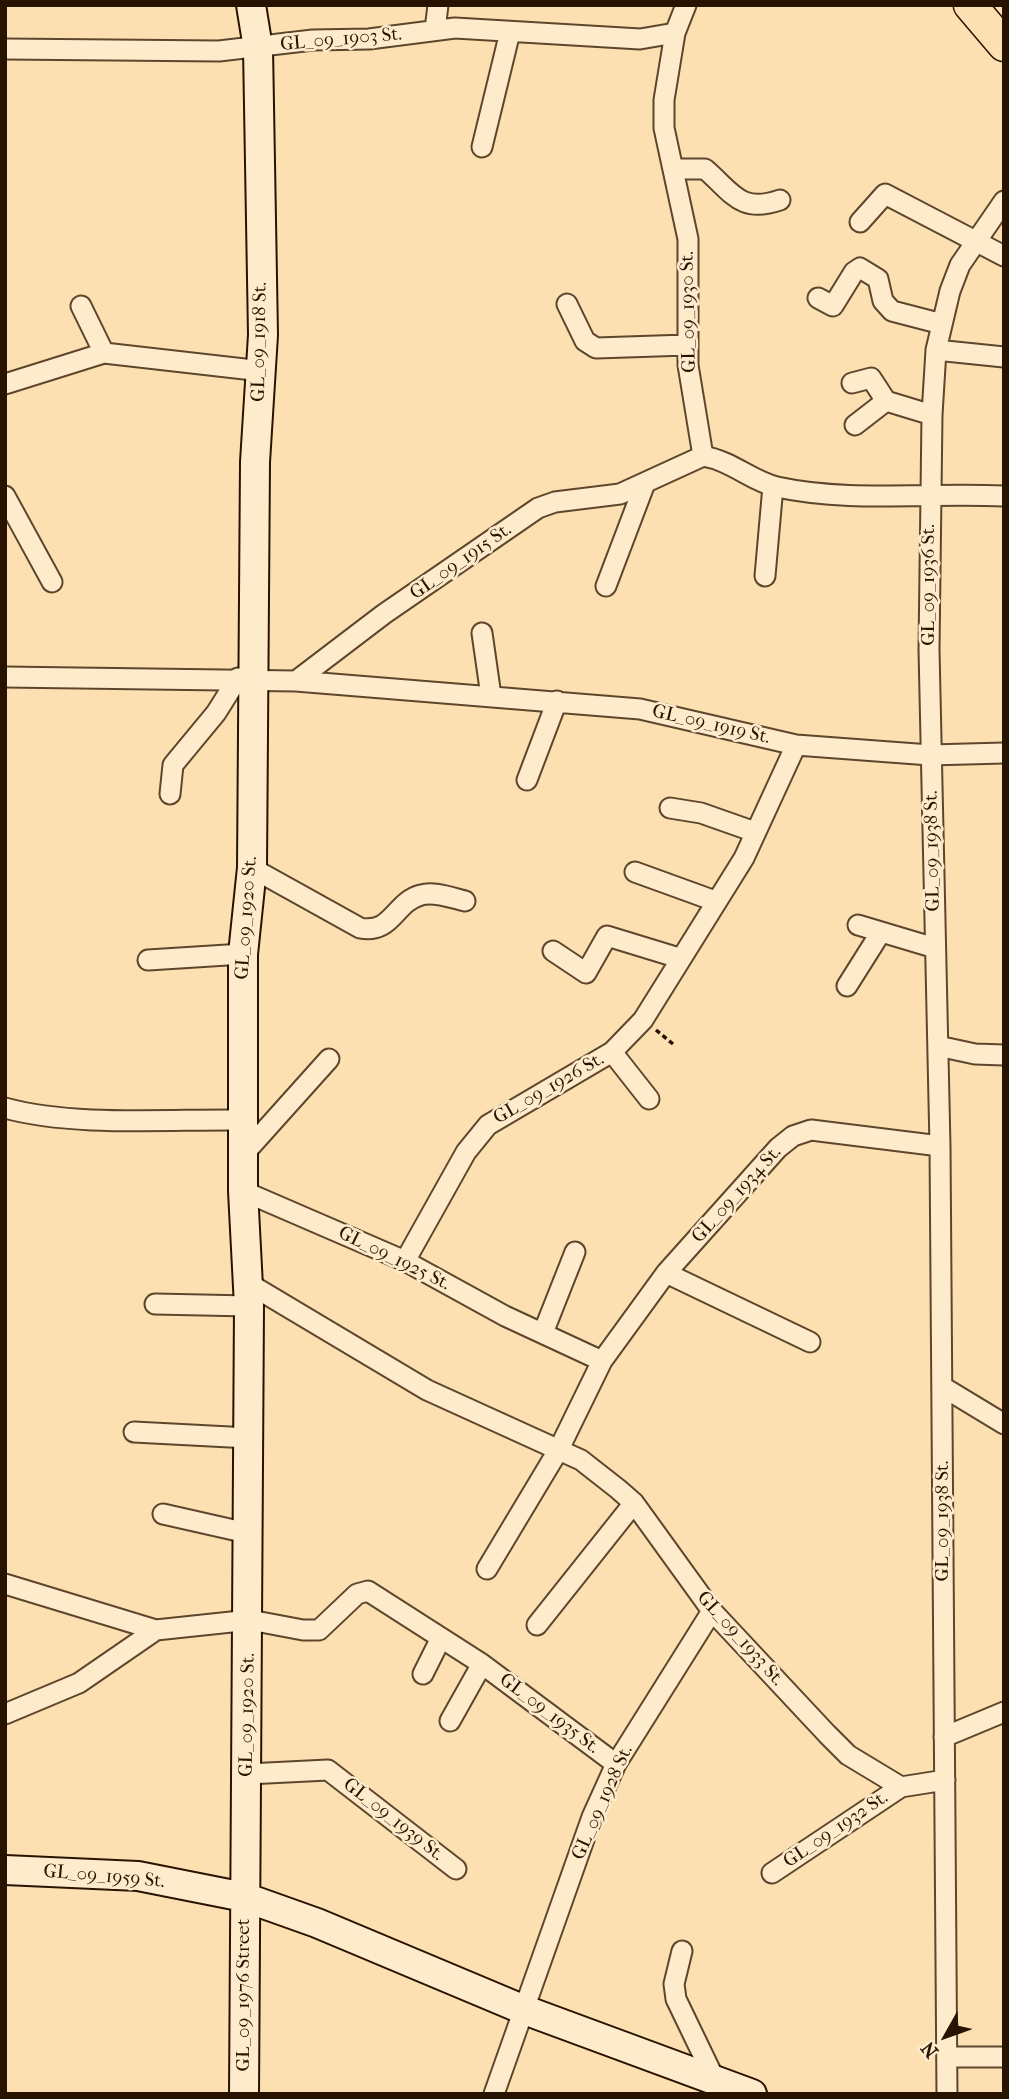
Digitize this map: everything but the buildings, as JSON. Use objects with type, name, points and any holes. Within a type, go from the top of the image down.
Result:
[{"type":"main road","name":"GL_09_1918 St.","points":[[245,678],[262,371],[258,48],[251,5]]},
{"type":"main road","points":[[970,5],[1004,45]]},
{"type":"main road","name":"GL_09_1920 St.","points":[[244,1897],[250,1620],[247,1533],[248,1294],[242,1156],[243,954],[252,867],[245,678]]},
{"type":"main road","name":"GL_09_1959 St.","points":[[5,1870],[138,1876],[244,1897],[317,1923],[522,2008],[752,2094]]},
{"type":"main road","name":"GL_09_1976 Street","points":[[244,1897],[244,2094]]},
{"type":"street","points":[[435,30],[438,5]]},
{"type":"street","name":"GL_09_1930 St.","points":[[686,5],[675,33],[664,100],[664,128],[688,239],[687,345],[703,456]]},
{"type":"street","name":"GL_09_1903 St.","points":[[5,49],[219,51],[313,40],[369,39],[435,30],[477,28],[640,39],[675,33]]},
{"type":"street","points":[[482,147],[510,32]]},
{"type":"street","points":[[673,169],[705,169],[732,196],[744,203],[768,204],[780,200]]},
{"type":"street","points":[[860,222],[885,194],[1004,256]]},
{"type":"street","name":"GL_09_1936 St.","points":[[930,755],[930,494],[936,350],[960,265],[975,239],[1004,201]]},
{"type":"street","points":[[818,298],[833,306],[854,272],[860,268],[878,279],[883,301],[892,311],[942,324]]},
{"type":"street","points":[[567,304],[585,341],[596,348],[687,345]]},
{"type":"street","points":[[81,306],[104,353]]},
{"type":"street","points":[[936,350],[1004,357]]},
{"type":"street","points":[[5,384],[104,353],[262,371]]},
{"type":"street","points":[[852,383],[871,377],[886,401],[932,415]]},
{"type":"street","points":[[855,425],[886,401]]},
{"type":"street","points":[[703,456],[734,465],[773,486],[852,496],[1004,496]]},
{"type":"street","name":"GL_09_1915 St.","points":[[296,681],[384,614],[538,508],[555,502],[620,494],[644,486],[703,456]]},
{"type":"street","points":[[606,586],[644,486]]},
{"type":"street","points":[[765,576],[773,486]]},
{"type":"street","points":[[5,496],[52,582]]},
{"type":"street","points":[[482,633],[491,696]]},
{"type":"street","name":"GL_09_1919 St.","points":[[5,677],[245,678],[296,681],[657,711],[796,745],[930,755],[1004,753]]},
{"type":"street","points":[[170,794],[173,765],[245,678]]},
{"type":"street","points":[[527,780],[557,701]]},
{"type":"street","name":"GL_09_1926 St.","points":[[405,1261],[466,1152],[488,1125],[612,1052],[643,1020],[679,958],[744,858],[796,745]]},
{"type":"street","name":"GL_09_1938 St.","points":[[930,755],[940,1146],[949,2057],[947,2094]]},
{"type":"street","points":[[670,808],[701,813],[755,831]]},
{"type":"street","points":[[252,867],[360,928],[370,930],[381,927],[409,901],[421,894],[465,901]]},
{"type":"street","points":[[635,872],[715,901]]},
{"type":"street","points":[[858,925],[935,948]]},
{"type":"street","points":[[847,986],[881,932]]},
{"type":"street","points":[[553,951],[586,973],[607,936],[679,958]]},
{"type":"street","points":[[148,960],[243,954]]},
{"type":"street","points":[[938,1046],[975,1054],[1004,1055]]},
{"type":"street","points":[[612,1052],[649,1099]]},
{"type":"street","points":[[242,1156],[328,1059]]},
{"type":"street","points":[[5,1108],[34,1116],[242,1120]]},
{"type":"street","name":"GL_09_1934 St.","points":[[559,1449],[602,1361],[666,1273],[778,1148],[793,1136],[811,1130],[940,1146]]},
{"type":"street","name":"GL_09_1925 St.","points":[[243,1191],[405,1261],[602,1361]]},
{"type":"street","points":[[543,1333],[575,1252]]},
{"type":"street","points":[[666,1273],[810,1342]]},
{"type":"street","points":[[155,1304],[248,1294]]},
{"type":"street","name":"GL_09_1933 St.","points":[[248,1294],[427,1390],[581,1460],[634,1503],[712,1611],[848,1755],[901,1787]]},
{"type":"street","points":[[943,1387],[1004,1424]]},
{"type":"street","points":[[134,1432],[249,1438]]},
{"type":"street","points":[[487,1569],[559,1449]]},
{"type":"street","points":[[537,1625],[634,1503]]},
{"type":"street","points":[[163,1514],[247,1533]]},
{"type":"street","points":[[5,1584],[156,1630],[250,1620]]},
{"type":"street","name":"GL_09_1935 St.","points":[[250,1620],[303,1630],[319,1630],[357,1594],[368,1591],[482,1664],[616,1764]]},
{"type":"street","name":"GL_09_1928 St.","points":[[494,2094],[522,2008],[592,1817],[616,1764],[712,1611]]},
{"type":"street","points":[[5,1714],[79,1683],[156,1630]]},
{"type":"street","points":[[423,1674],[441,1638]]},
{"type":"street","name":"GL_09_1935 St.","points":[[450,1721],[482,1664]]},
{"type":"street","points":[[944,1737],[1004,1712]]},
{"type":"street","name":"GL_09_1939 St.","points":[[247,1774],[328,1770],[456,1868]]},
{"type":"street","points":[[901,1787],[945,1780]]},
{"type":"street","name":"GL_09_1932 St.","points":[[772,1873],[901,1787]]},
{"type":"street","points":[[682,1951],[674,1984],[676,1998],[715,2080]]},
{"type":"street","points":[[949,2057],[1004,2057]]}]
